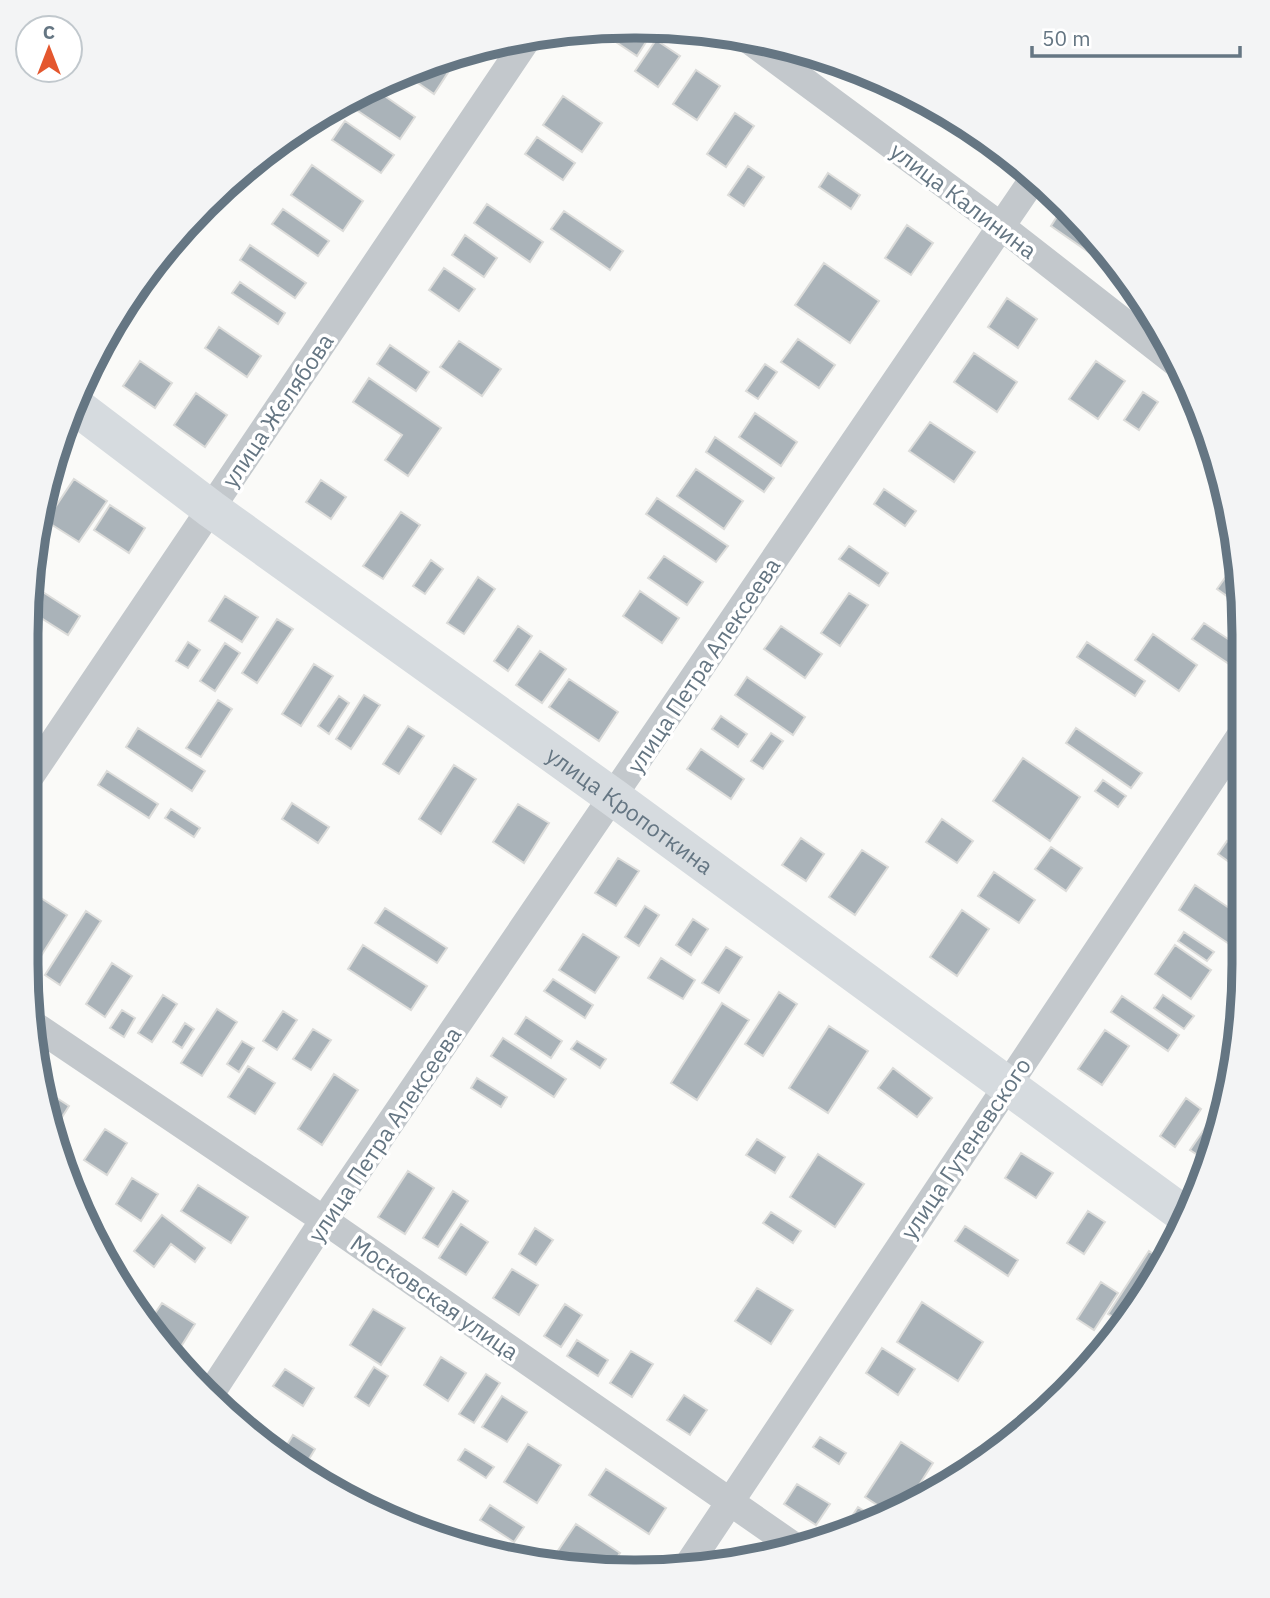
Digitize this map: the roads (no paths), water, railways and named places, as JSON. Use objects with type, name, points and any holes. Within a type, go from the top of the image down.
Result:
[{"type":"main road","name":"улица Кропоткина","points":[[82,411],[211,509],[613,797],[1178,1210]]},
{"type":"street","name":"улица Желябова","points":[[38,766],[520,50]]},
{"type":"street","name":"улица Калинина","points":[[768,54],[1002,227],[1158,349]]},
{"type":"street","name":"улица Петра Алексеева","points":[[215,1387],[324,1220],[1028,187]]},
{"type":"street","name":"улица Гутеневского","points":[[694,1556],[1232,749]]},
{"type":"street","name":"Московская улица","points":[[43,1031],[324,1220],[785,1540]]}]
